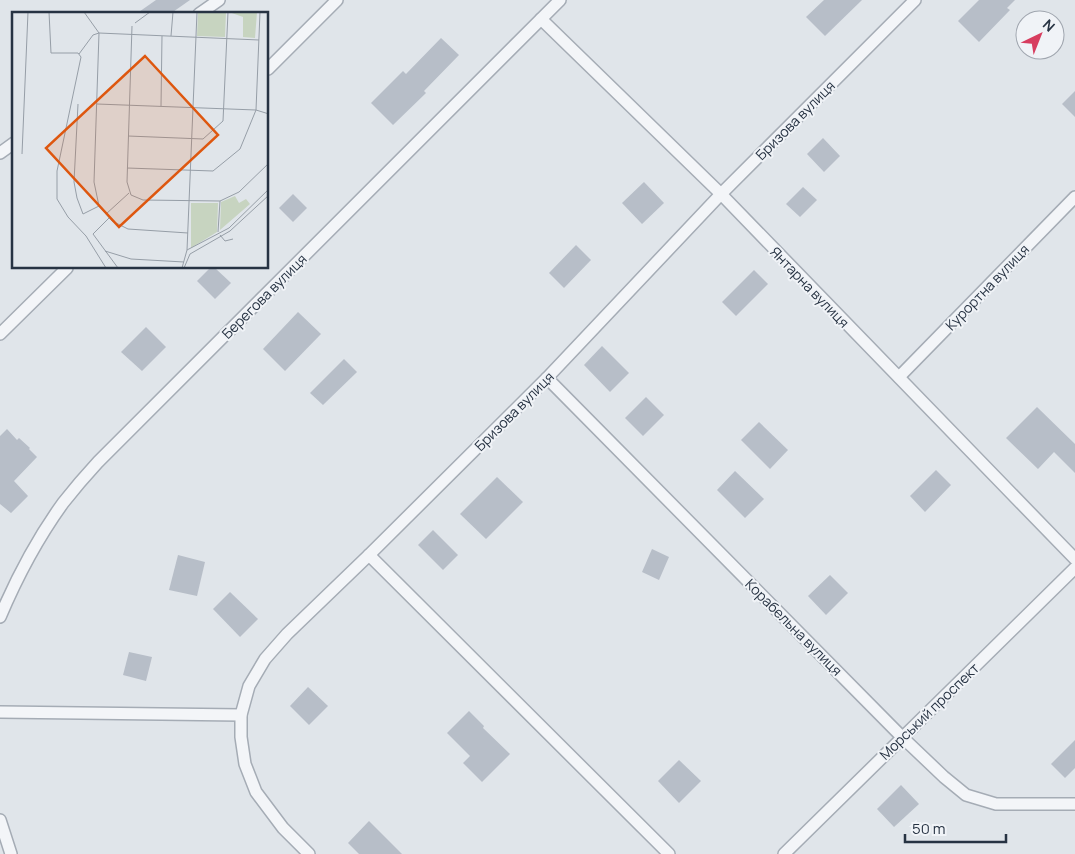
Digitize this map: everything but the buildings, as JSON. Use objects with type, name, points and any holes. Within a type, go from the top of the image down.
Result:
[{"type":"street","points":[[202,12],[219,0]]},
{"type":"street","points":[[269,68],[338,0]]},
{"type":"street","name":"Берегова вулиця","points":[[0,618],[14,584],[35,546],[64,502],[98,462],[560,0]]},
{"type":"street","name":"Бризова вулиця","points":[[309,854],[283,828],[256,792],[245,764],[241,737],[241,714],[249,686],[265,659],[287,634],[547,378],[721,194],[915,0]]},
{"type":"street","name":"Янтарна вулиця","points":[[541,19],[721,194],[1075,559]]},
{"type":"street","points":[[0,153],[12,144]]},
{"type":"street","name":"Курортна вулиця","points":[[898,378],[1075,197]]},
{"type":"street","points":[[0,334],[66,269]]},
{"type":"street","name":"Корабельна вулиця","points":[[547,378],[902,737],[944,777],[966,794],[996,804],[1075,804]]},
{"type":"street","points":[[369,555],[669,854]]},
{"type":"street","name":"Морський проспект","points":[[784,854],[1075,568]]},
{"type":"street","points":[[0,712],[241,714]]},
{"type":"street","points":[[0,820],[11,854]]}]
